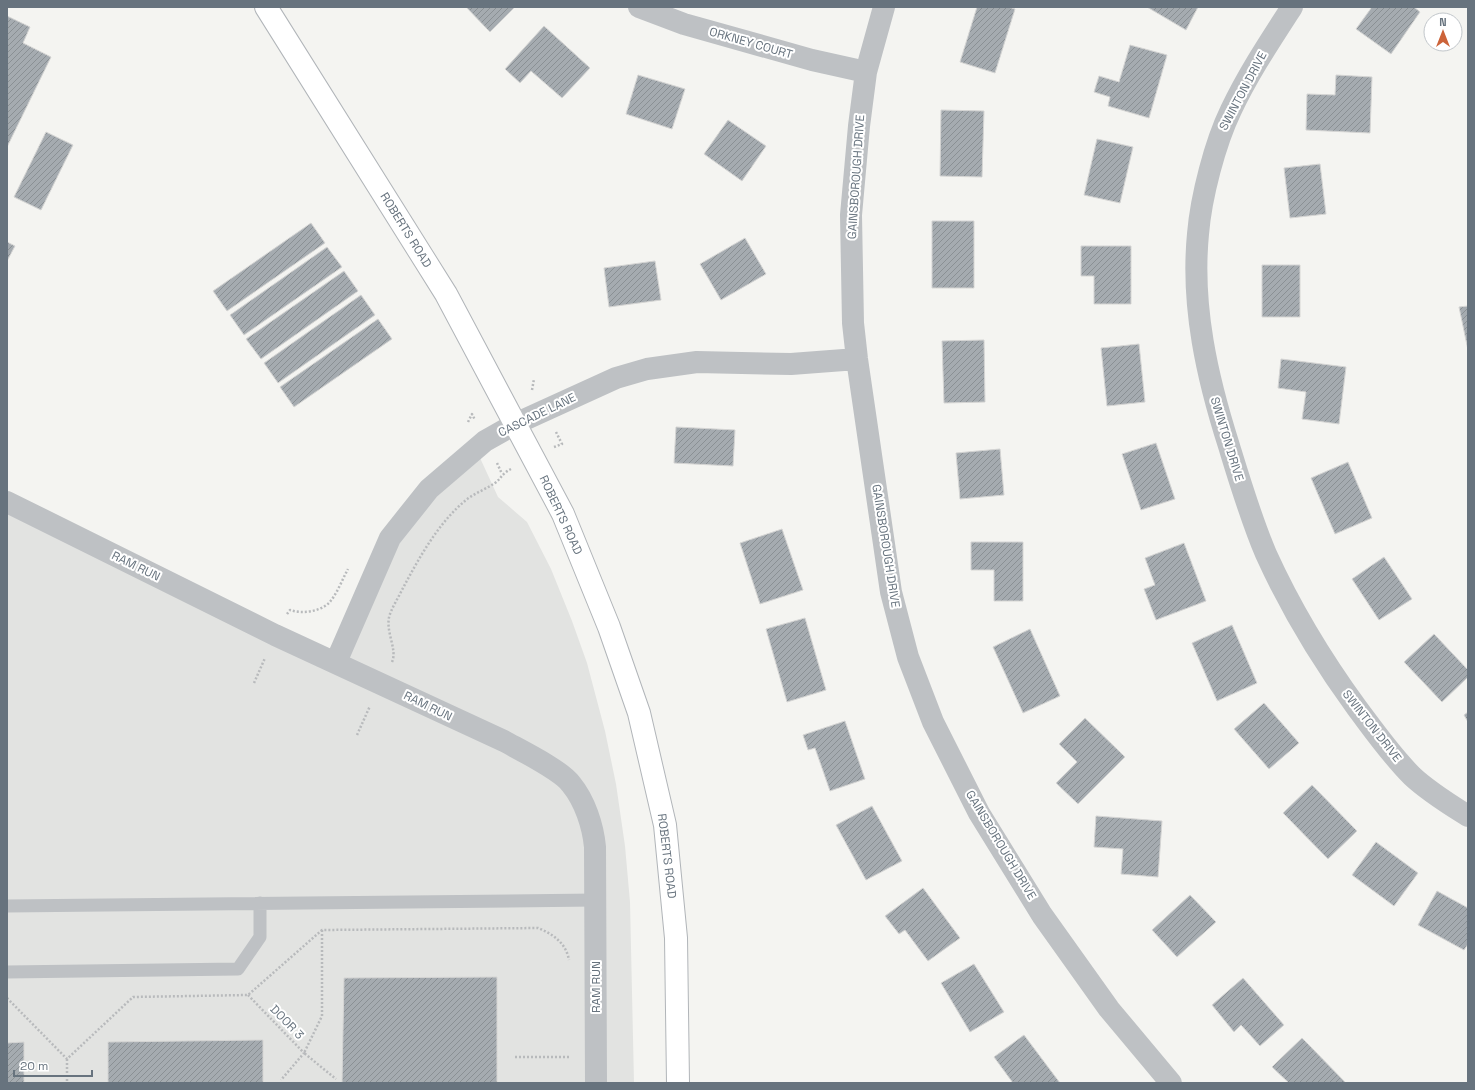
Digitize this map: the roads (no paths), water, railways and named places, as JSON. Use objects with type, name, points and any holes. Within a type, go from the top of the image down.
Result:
[{"type":"main road","name":"ROBERTS ROAD","points":[[266,7],[446,294],[563,514],[609,628],[639,713],[665,825],[676,938],[678,1083]]},
{"type":"street","name":"ORKNEY COURT","points":[[639,7],[684,24],[729,37],[812,60],[866,72]]},
{"type":"street","name":"GAINSBOROUGH DRIVE","points":[[884,7],[866,72],[859,126],[851,215],[853,323],[891,592],[908,657],[933,722],[979,813],[1042,915],[1109,1009],[1171,1083]]},
{"type":"street","name":"SWINTON DRIVE","points":[[1292,7],[1257,62],[1230,110],[1220,136],[1206,188],[1198,232],[1196,276],[1197,304],[1205,362],[1220,418],[1246,501],[1266,553],[1287,598],[1307,633],[1345,691],[1385,746],[1413,776],[1442,800],[1468,816]]},
{"type":"street","name":"CASCADE LANE","points":[[336,662],[390,538],[429,489],[485,441],[515,424],[616,378],[647,368],[670,364],[697,362],[791,364],[857,359]]},
{"type":"street","name":"RAM RUN","points":[[7,502],[275,635],[504,740],[534,757],[571,783],[586,811],[594,834],[596,900],[596,1083]]},
{"type":"lane","points":[[7,906],[596,900]]},
{"type":"lane","points":[[7,972],[238,969],[260,937],[260,903]]}]
